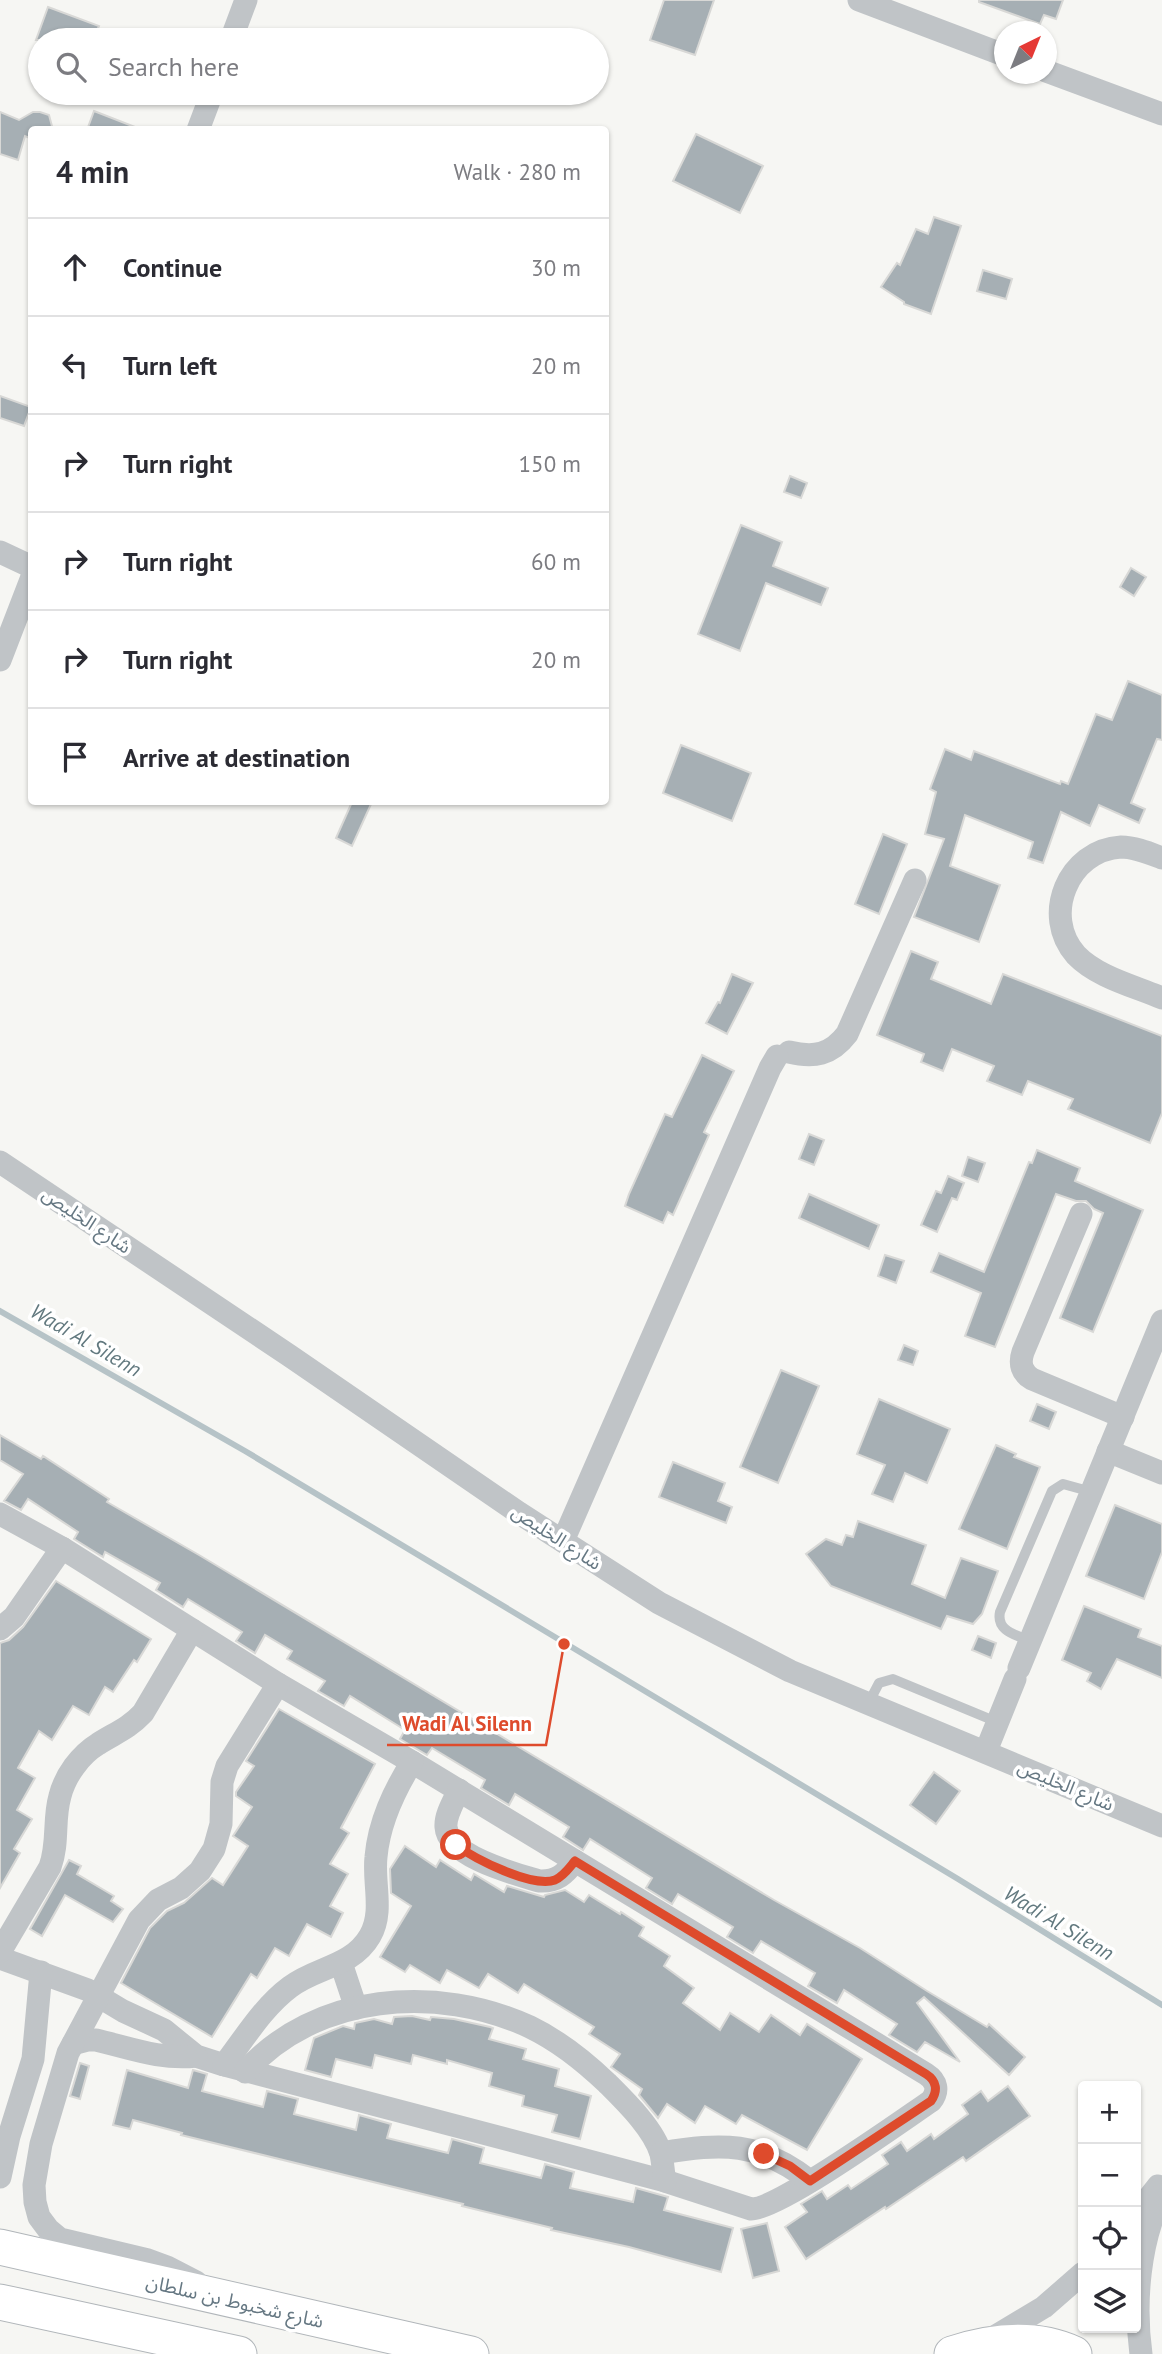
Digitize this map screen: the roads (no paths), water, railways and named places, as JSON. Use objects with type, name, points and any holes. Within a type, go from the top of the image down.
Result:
[{"type":"main road","name":"شارع شخبوط بن سلطان","points":[[0,2247],[471,2354]]},
{"type":"main road","points":[[0,2302],[239,2354]]},
{"type":"main road","points":[[965,2350],[1019,2341],[1061,2348],[1074,2354]]},
{"type":"street","points":[[236,28],[246,0]]},
{"type":"street","points":[[859,0],[994,51]]},
{"type":"street","points":[[1057,75],[1162,114]]},
{"type":"street","points":[[200,126],[207,105]]},
{"type":"street","points":[[0,552],[28,565]]},
{"type":"street","points":[[0,660],[28,587]]},
{"type":"street","points":[[1162,858],[1138,849],[1121,847],[1103,851],[1087,859],[1074,871],[1065,886],[1060,903],[1060,920],[1070,945],[1087,965],[1162,998]]},
{"type":"street","points":[[563,1541],[770,1068],[783,1054],[818,1055],[840,1044],[847,1034],[915,880]]},
{"type":"street","name":"شارع الخليص","points":[[0,1162],[659,1604],[790,1671],[1162,1826]]},
{"type":"street","points":[[1080,1214],[1023,1352],[1021,1366],[1024,1373],[1032,1379],[1123,1417]]},
{"type":"street","points":[[986,1751],[1162,1321]]},
{"type":"street","points":[[1108,1451],[1162,1473]]},
{"type":"street","points":[[0,1514],[62,1548],[278,1684],[459,1790],[932,2077],[936,2090],[931,2101],[810,2181],[765,2207],[751,2209],[665,2181],[196,2056],[154,2056],[96,2040],[80,2041],[70,2049],[36,2045]]},
{"type":"street","points":[[0,1629],[14,1617],[62,1548]]},
{"type":"street","points":[[0,1952],[50,1867],[56,1851],[56,1815],[60,1795],[69,1775],[82,1758],[98,1744],[132,1724],[143,1713],[192,1630]]},
{"type":"street","points":[[218,2298],[167,2266],[60,2239],[39,2217],[34,2185],[41,2144],[70,2049],[139,1920],[158,1900],[181,1888],[200,1871],[214,1849],[221,1824],[222,1782],[227,1766],[278,1684]]},
{"type":"street","points":[[235,2068],[278,1997],[302,1979],[354,1956],[364,1946],[374,1927],[377,1904],[376,1856],[380,1831],[399,1783],[412,1762]]},
{"type":"street","points":[[459,1790],[446,1825],[451,1840],[468,1854],[539,1881],[555,1880],[575,1861]]},
{"type":"street","points":[[0,1958],[78,1985],[123,2011],[164,2029],[196,2056]]},
{"type":"street","points":[[341,1963],[356,2008]]},
{"type":"street","points":[[0,2177],[5,2135],[36,2045],[41,1972]]},
{"type":"street","points":[[235,2068],[286,2035],[320,2019],[356,2008],[391,2002],[438,2002],[497,2014],[530,2027],[562,2045],[617,2092],[643,2122],[661,2153],[665,2181]]},
{"type":"street","points":[[5,2135],[41,2144]]},
{"type":"street","points":[[661,2153],[708,2146],[736,2147],[764,2154],[790,2166],[810,2181]]},
{"type":"street","points":[[1141,2208],[1162,2181]]},
{"type":"street","points":[[1141,2354],[1139,2292],[1145,2247],[1162,2195]]},
{"type":"street","points":[[965,2350],[1012,2328],[1044,2307],[1078,2277]]},
{"type":"lane","points":[[1030,1641],[1004,1629],[999,1620],[1000,1612],[1052,1491],[1063,1484],[1092,1492]]},
{"type":"lane","points":[[868,1704],[879,1683],[893,1679],[997,1722]]},
{"type":"waterway","name":"Wadi Al Silenn","points":[[0,1311],[245,1451],[958,1879],[1162,2005]]},
{"type":"place","name":"Wadi Al Silenn","points":[[564,1644]]}]
